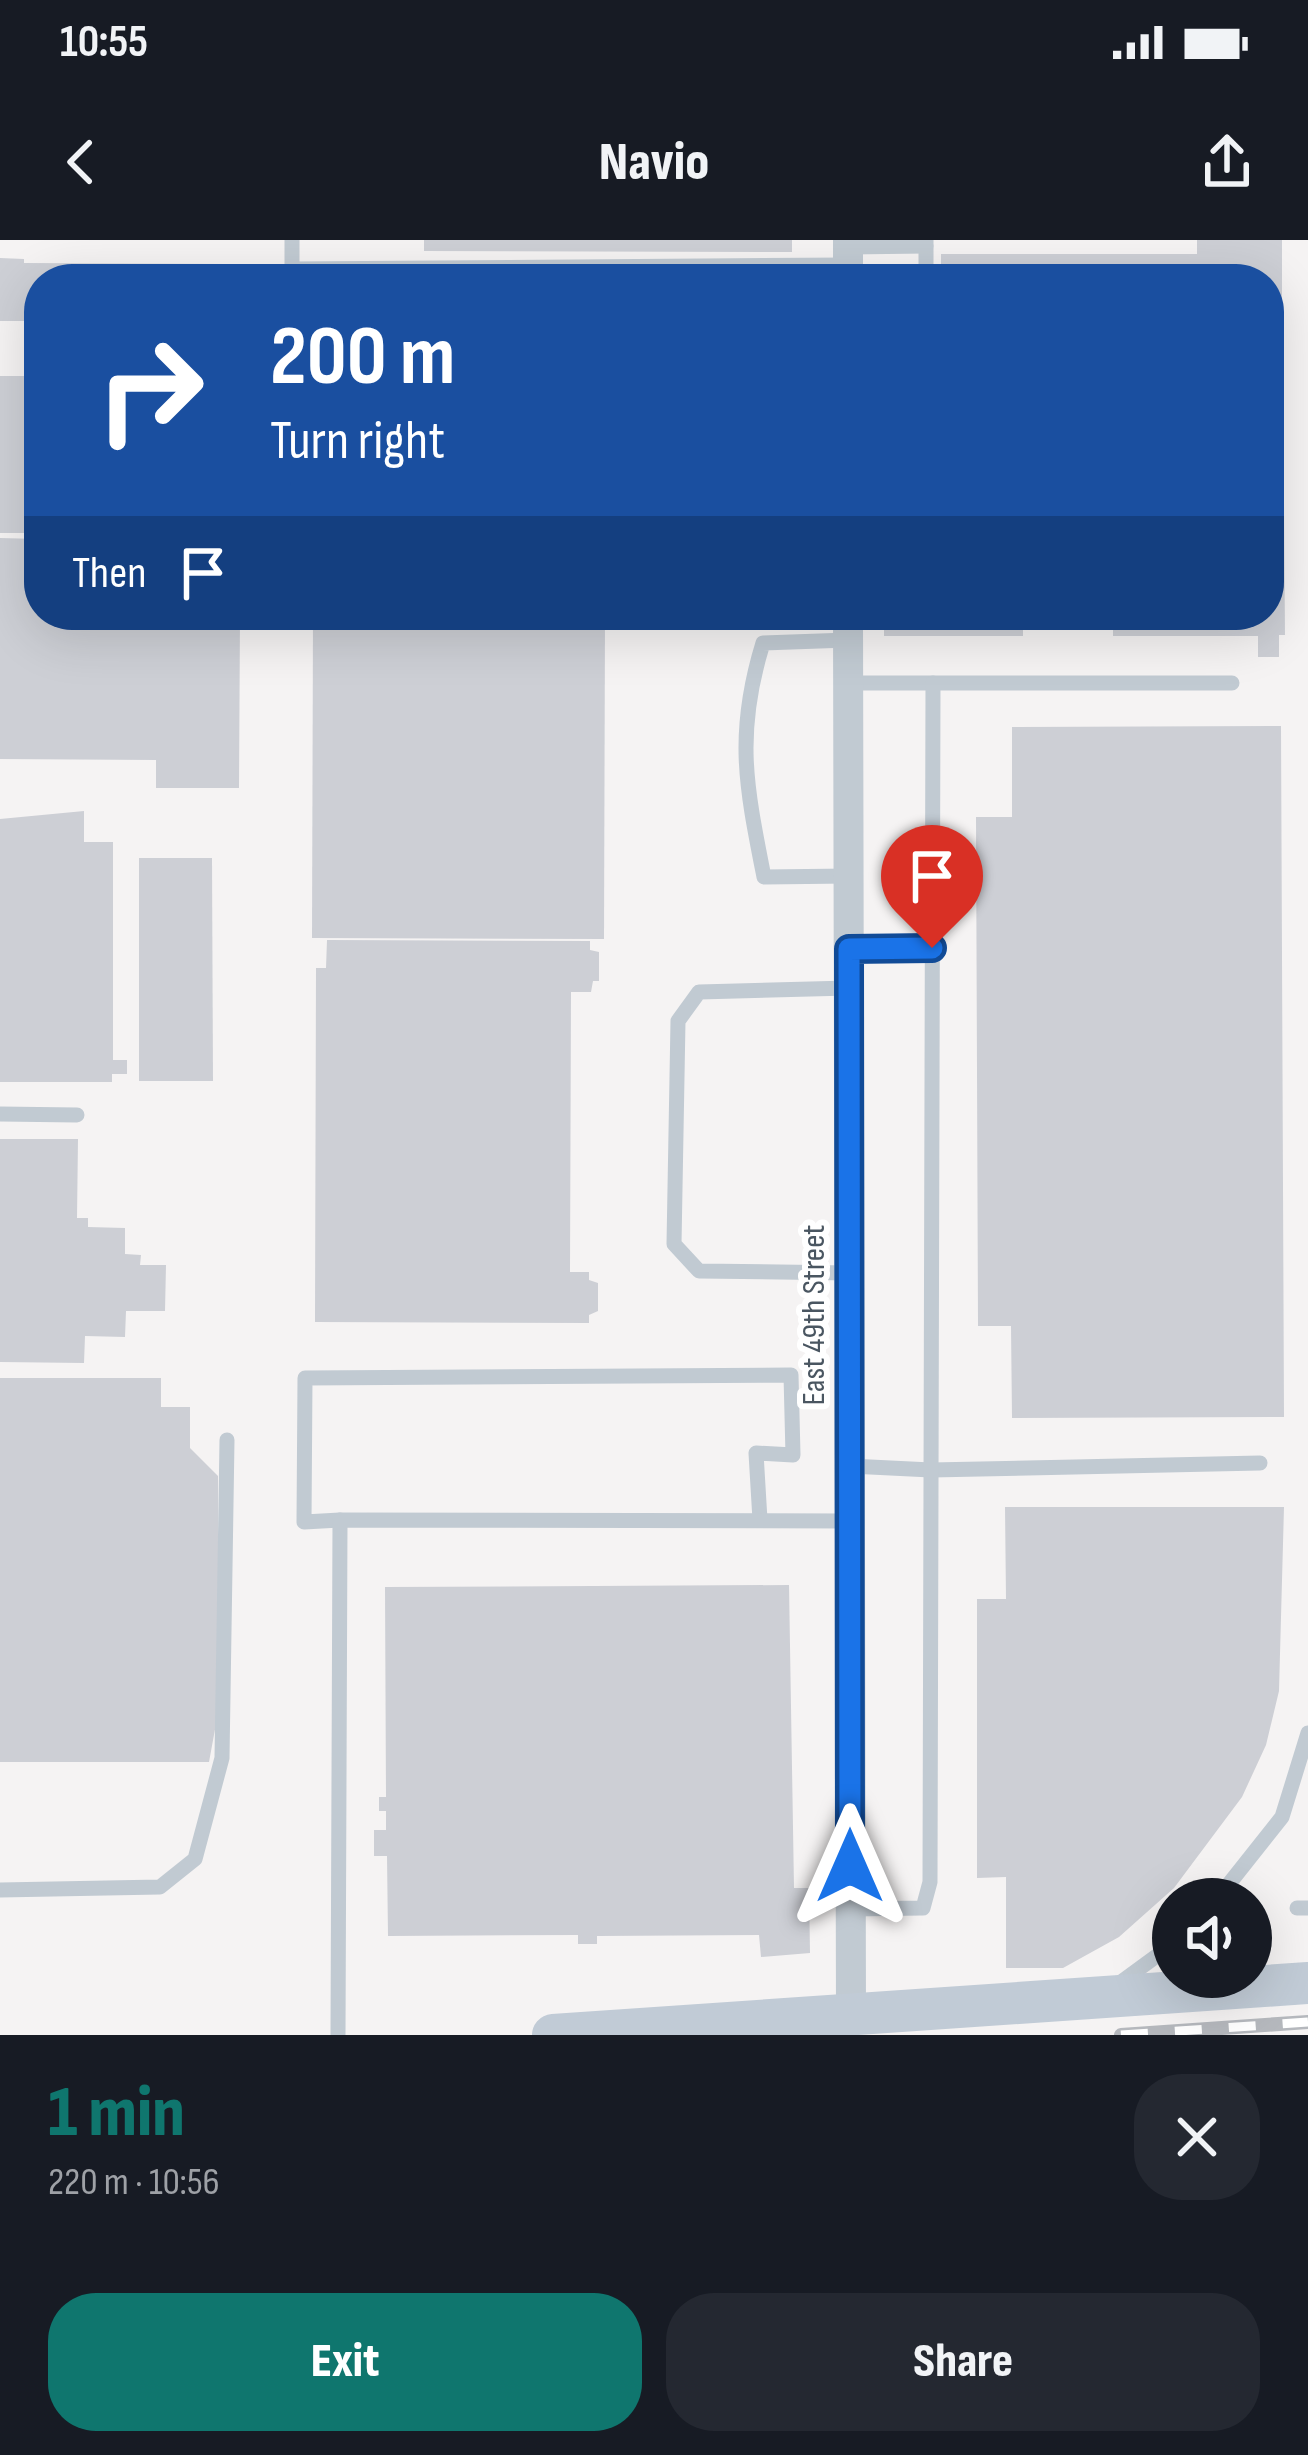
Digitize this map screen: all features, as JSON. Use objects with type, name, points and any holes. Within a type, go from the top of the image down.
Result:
[{"type":"street","name":"East 49th Street","points":[[848,630],[851,2014]]},
{"type":"street","points":[[553,2035],[1308,1983]]},
{"type":"lane","points":[[545,264],[848,258],[926,243]]},
{"type":"lane","points":[[837,630],[763,643],[745,701],[745,778],[764,877],[849,876]]},
{"type":"lane","points":[[851,1910],[922,1908],[930,1882],[933,682]]},
{"type":"lane","points":[[848,683],[1232,682]]},
{"type":"lane","points":[[849,949],[932,948]]},
{"type":"lane","points":[[849,988],[699,992],[678,1021],[674,1244],[699,1271],[850,1274]]},
{"type":"lane","points":[[0,1114],[77,1115]]},
{"type":"lane","points":[[760,1520],[756,1453],[794,1455],[791,1375],[305,1378],[304,1522],[850,1521]]},
{"type":"lane","points":[[0,1890],[160,1887],[195,1859],[222,1758],[227,1440]]},
{"type":"lane","points":[[850,1466],[931,1470],[1260,1463]]},
{"type":"lane","points":[[338,2035],[340,1520]]},
{"type":"lane","points":[[1234,1878],[1282,1817],[1308,1733]]},
{"type":"lane","points":[[1102,1997],[1152,1960]]},
{"type":"building","points":[[424,240],[792,240],[792,252],[424,251]]},
{"type":"building","points":[[1197,240],[1282,240],[1282,264],[941,264],[941,254],[1197,254]]},
{"type":"building","points":[[0,258],[24,259],[24,263],[226,264],[24,264],[24,321],[0,321]]},
{"type":"building","points":[[0,376],[24,376],[24,533],[0,533]]},
{"type":"building","points":[[1284,501],[1285,635],[1279,635],[1279,657],[1258,657],[1258,636],[1113,636],[1113,630],[1284,630]]},
{"type":"building","points":[[0,538],[24,539],[24,630],[240,630],[239,788],[156,788],[156,760],[0,759]]},
{"type":"building","points":[[313,630],[605,630],[604,939],[312,938]]},
{"type":"building","points":[[884,630],[1023,630],[1023,636],[884,636]]},
{"type":"building","points":[[1281,726],[1284,1417],[1012,1418],[1011,1326],[978,1326],[976,817],[1012,817],[1012,727]]},
{"type":"building","points":[[84,811],[84,842],[113,842],[113,1060],[127,1060],[127,1074],[112,1074],[112,1082],[0,1082],[0,819]]},
{"type":"building","points":[[139,858],[212,858],[213,1081],[139,1081]]},
{"type":"building","points":[[327,940],[590,941],[590,950],[599,952],[599,981],[593,981],[591,992],[571,992],[570,1272],[589,1272],[589,1280],[598,1283],[598,1311],[589,1315],[589,1323],[315,1322],[316,968],[326,968]]},
{"type":"building","points":[[0,1139],[78,1139],[77,1218],[88,1218],[88,1227],[125,1228],[125,1254],[141,1255],[140,1265],[166,1265],[165,1311],[126,1311],[125,1337],[85,1336],[84,1363],[0,1362]]},
{"type":"building","points":[[0,1378],[161,1378],[161,1407],[190,1407],[190,1448],[218,1476],[218,1713],[209,1762],[0,1762]]},
{"type":"building","points":[[1005,1507],[1284,1507],[1279,1691],[1266,1745],[1242,1797],[1181,1878],[1152,1878],[1152,1908],[1119,1937],[1063,1968],[1006,1968],[1006,1877],[977,1878],[977,1599],[1006,1599]]},
{"type":"building","points":[[789,1585],[794,1888],[809,1888],[810,1953],[761,1957],[759,1935],[597,1936],[597,1944],[578,1944],[578,1935],[388,1936],[387,1856],[374,1856],[374,1830],[386,1830],[386,1811],[379,1811],[379,1797],[386,1797],[385,1587]]},
{"type":"railway","points":[[1121,2035],[1308,2022]]},
{"type":"route","points":[[850,1866],[849,949],[932,948]]}]
